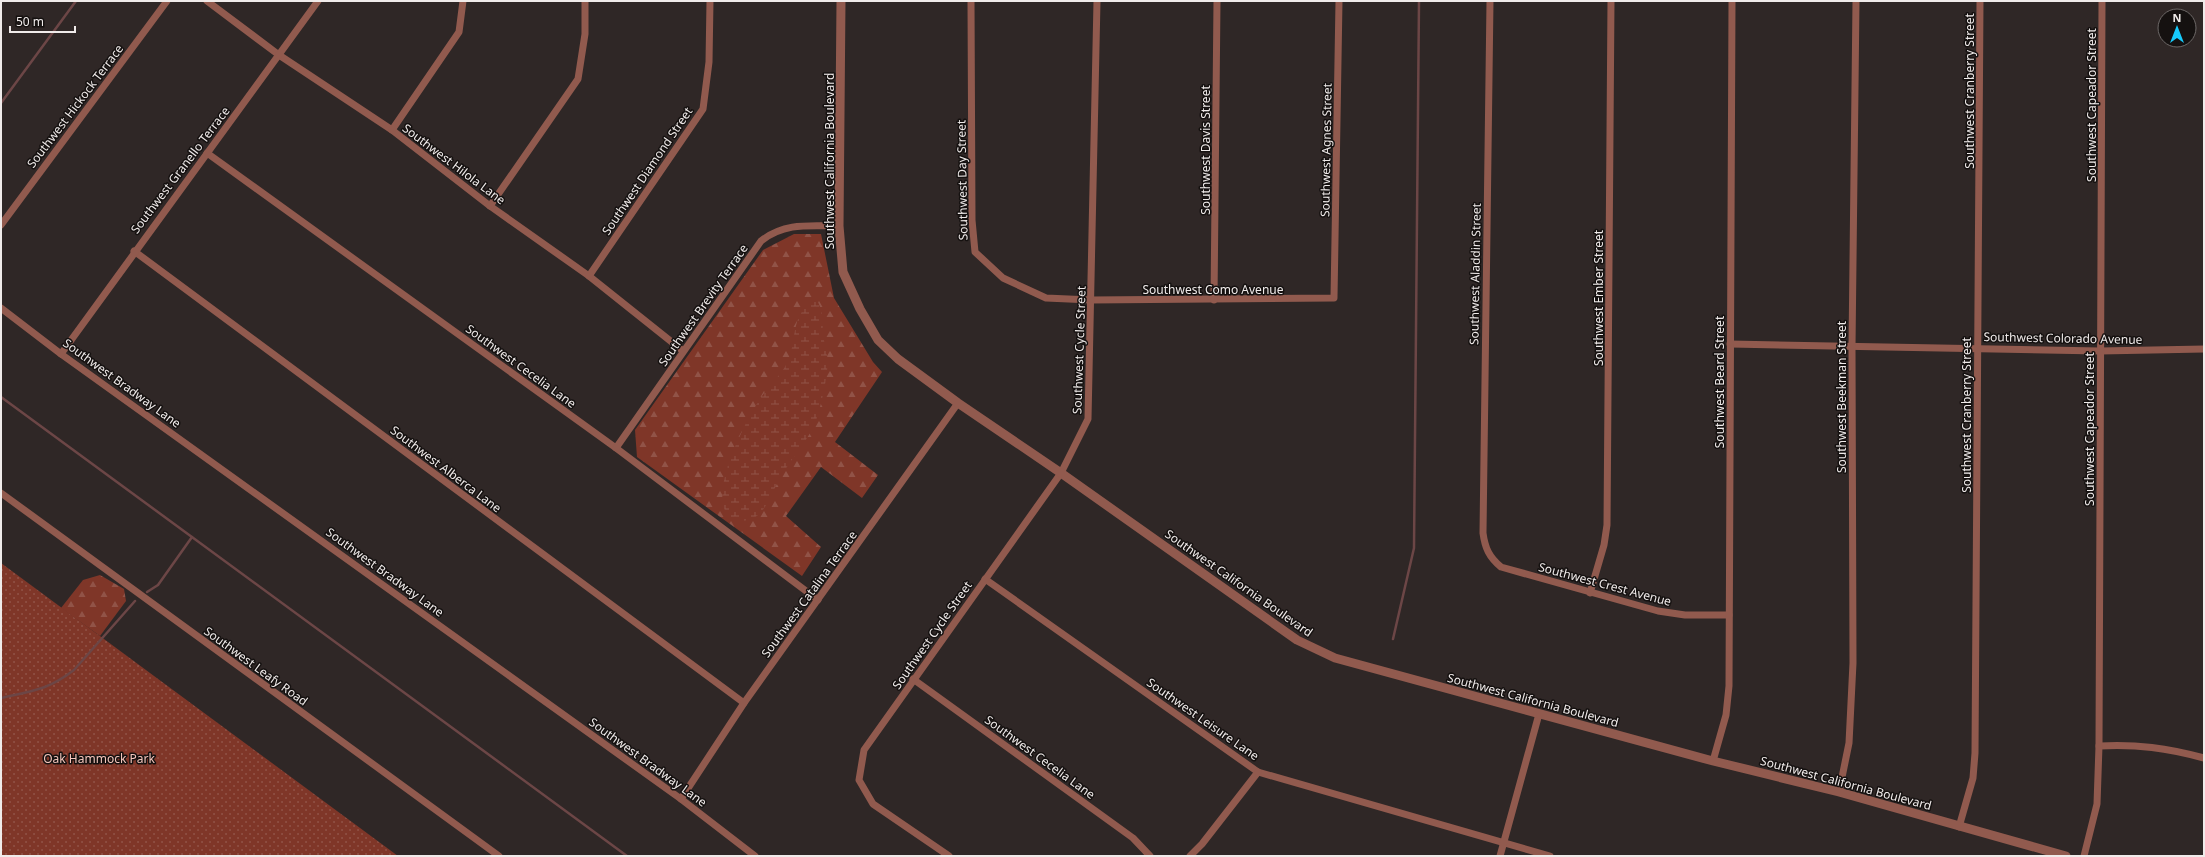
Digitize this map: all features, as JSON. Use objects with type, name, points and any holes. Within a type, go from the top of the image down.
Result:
[{"type":"street","name":"Southwest Hickock Terrace","points":[[1,225],[167,1]]},
{"type":"street","name":"Southwest Hilola Lane","points":[[207,1],[279,55],[392,130],[490,206],[589,276],[683,351]]},
{"type":"street","name":"Southwest Granello Terrace","points":[[61,354],[134,251],[318,1]]},
{"type":"street","points":[[392,130],[459,32],[462,1]]},
{"type":"street","points":[[490,206],[578,79],[585,34],[585,1]]},
{"type":"street","name":"Southwest Diamond Street","points":[[589,276],[703,109],[709,62],[710,1]]},
{"type":"street","name":"Southwest California Boulevard","points":[[841,1],[839,226],[843,272],[860,309],[878,340],[898,359],[958,403],[1061,472],[1297,640],[1316,651],[1335,658],[1713,761],[1839,792],[2066,856]]},
{"type":"street","name":"Southwest Day Street","points":[[971,1],[972,220],[975,252],[1003,278],[1046,298],[1091,300]]},
{"type":"street","name":"Southwest Cycle Street","points":[[949,856],[874,804],[859,780],[864,750],[1061,472],[1088,419],[1097,1]]},
{"type":"street","name":"Southwest Davis Street","points":[[1214,300],[1217,1]]},
{"type":"street","name":"Southwest Agnes Street","points":[[1334,298],[1339,1]]},
{"type":"street","name":"Southwest Aladdin Street","points":[[1485,548],[1483,533],[1490,1]]},
{"type":"street","name":"Southwest Ember Street","points":[[1590,593],[1607,525],[1611,1]]},
{"type":"street","name":"Southwest Beard Street","points":[[1713,761],[1728,702],[1732,1]]},
{"type":"street","name":"Southwest Beekman Street","points":[[1839,792],[1849,743],[1853,664],[1852,347],[1856,1]]},
{"type":"street","name":"Southwest Cranberry Street","points":[[1959,827],[1973,778],[1974,760],[1980,1]]},
{"type":"street","name":"Southwest Capeador Street","points":[[2084,856],[2097,804],[2102,1]]},
{"type":"street","name":"Southwest Cecelia Lane","points":[[207,153],[616,448],[818,600]]},
{"type":"street","name":"Southwest Brevity Terrace","points":[[616,448],[761,241],[777,230],[786,227],[839,226]]},
{"type":"street","name":"Southwest Alberca Lane","points":[[134,251],[744,703]]},
{"type":"street","name":"Southwest Como Avenue","points":[[1091,300],[1334,298]]},
{"type":"street","name":"Southwest Bradway Lane","points":[[1,308],[61,354],[681,799],[755,856]]},
{"type":"street","name":"Southwest Colorado Avenue","points":[[1730,344],[2100,351],[2204,349]]},
{"type":"street","name":"Southwest Catalina Terrace","points":[[681,799],[744,703],[958,403]]},
{"type":"street","name":"Southwest Leafy Road","points":[[1,493],[498,856]]},
{"type":"street","name":"Southwest Crest Avenue","points":[[1485,548],[1494,561],[1501,567],[1590,593],[1669,613],[1729,615]]},
{"type":"street","name":"Southwest Leisure Lane","points":[[985,579],[1258,772],[1503,844],[1550,856]]},
{"type":"street","name":"Southwest Cecelia Lane","points":[[913,679],[1133,838],[1150,856]]},
{"type":"street","points":[[1500,856],[1539,714]]},
{"type":"street","points":[[2098,746],[2150,746],[2204,758]]},
{"type":"street","points":[[1190,856],[1202,844],[1258,772]]},
{"type":"green space","points":[[794,234],[821,234],[834,298],[873,362],[882,372],[835,442],[878,475],[862,498],[821,467],[786,516],[821,547],[802,576],[637,457],[635,430],[763,250]]},
{"type":"green space","points":[[813,301],[818,302],[821,309],[823,337],[828,362],[822,402],[814,426],[782,475],[763,510],[751,519],[744,521],[735,519],[725,511],[722,498],[724,481],[737,442],[763,394],[781,373],[787,363],[800,314],[805,307]]},
{"type":"green space","name":"Oak Hammock Park","points":[[1,563],[398,856],[1,856]]},
{"type":"green space","points":[[100,575],[124,589],[126,601],[100,636],[61,608],[83,580]]},
{"type":"waterway","points":[[1,103],[76,1]]},
{"type":"waterway","points":[[1393,639],[1414,548],[1419,1]]},
{"type":"waterway","points":[[1,397],[627,856]]},
{"type":"waterway","points":[[147,592],[158,585],[192,537]]},
{"type":"waterway","points":[[1,698],[39,689],[65,677],[74,670],[135,601]]}]
